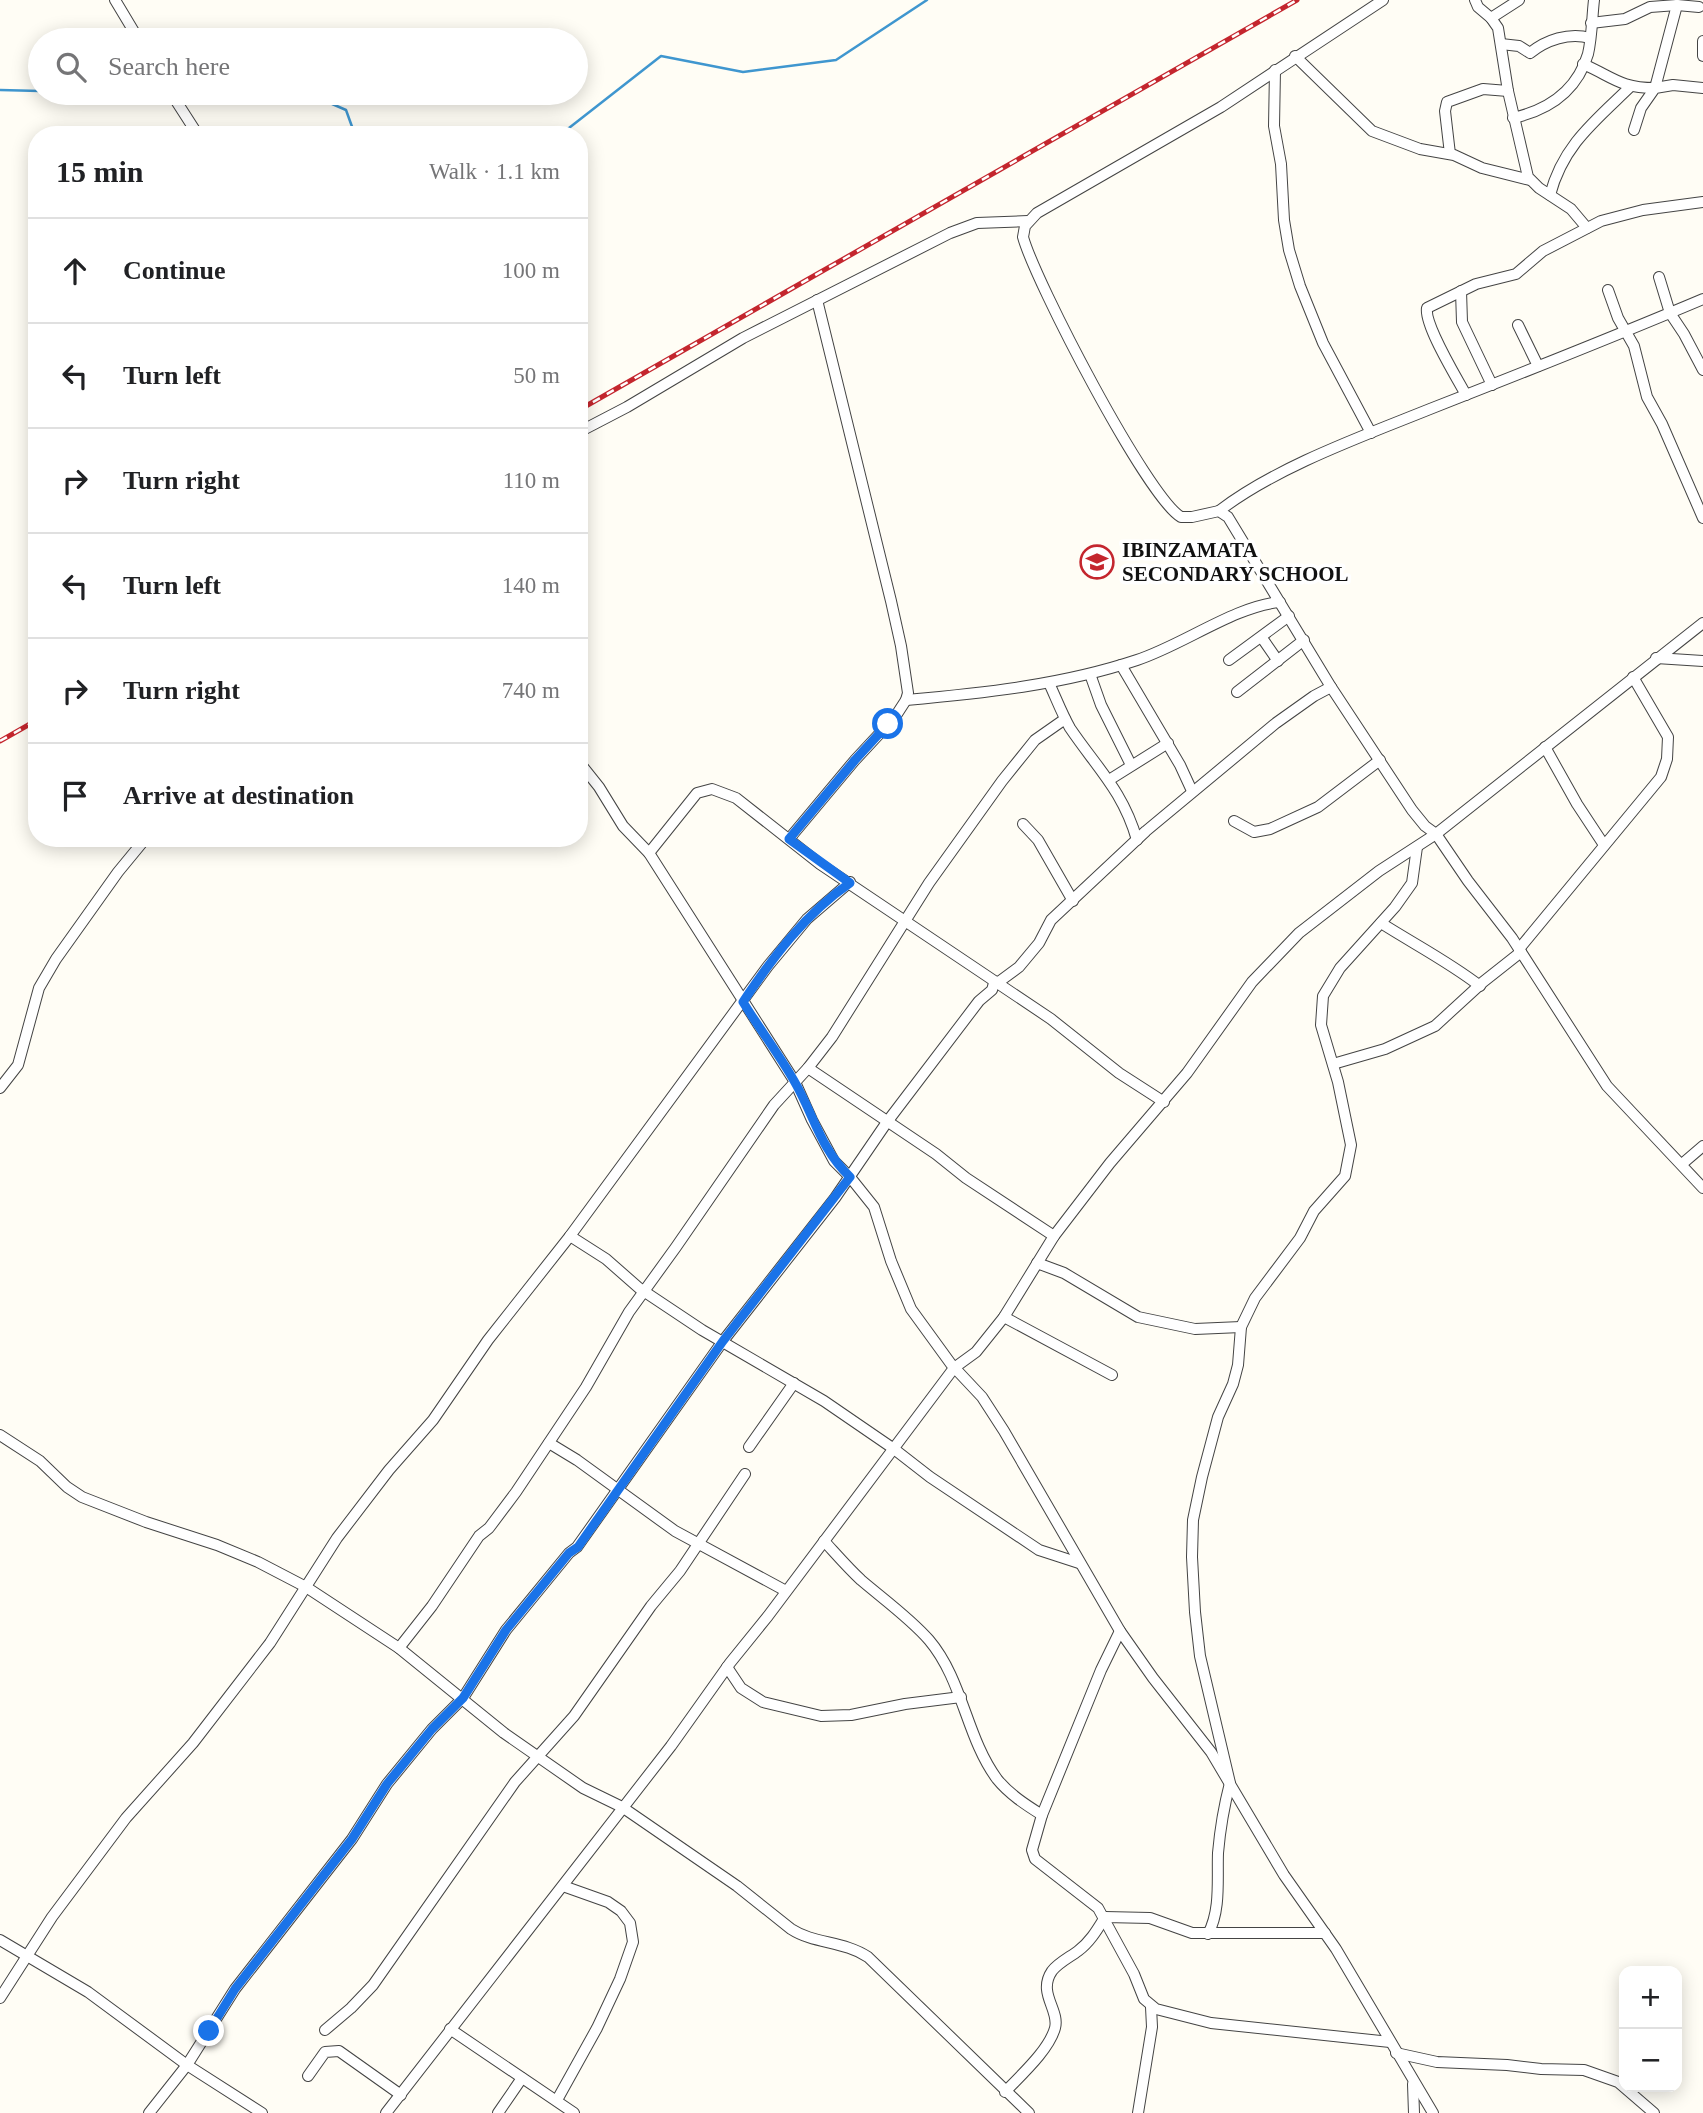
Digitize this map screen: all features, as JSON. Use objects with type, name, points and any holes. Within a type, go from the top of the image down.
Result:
[{"type":"street","points":[[116,0],[132,28]]},
{"type":"street","points":[[1383,0],[1221,107],[1046,207],[1028,221],[1023,234],[1028,253],[1072,346],[1151,482],[1172,510],[1181,517],[1219,511],[1234,499],[1273,477],[1371,433],[1703,299]]},
{"type":"street","points":[[1475,0],[1478,7],[1494,21],[1501,44],[1522,163],[1530,180]]},
{"type":"street","points":[[1494,21],[1519,0]]},
{"type":"street","points":[[1513,118],[1550,106],[1571,87],[1588,54],[1594,0]]},
{"type":"street","points":[[1634,131],[1641,108],[1655,88],[1677,5]]},
{"type":"street","points":[[1591,23],[1625,19],[1650,7],[1699,6]]},
{"type":"street","points":[[1501,44],[1514,45],[1531,53],[1538,47],[1569,35],[1590,38]]},
{"type":"street","points":[[1703,41],[1703,56]]},
{"type":"street","points":[[1295,56],[1372,131],[1420,149],[1450,154],[1482,169],[1530,180],[1571,209],[1587,228]]},
{"type":"street","points":[[1583,64],[1619,83],[1631,86],[1655,88],[1673,85],[1703,88]]},
{"type":"street","points":[[1275,70],[1274,126],[1283,181],[1284,220],[1289,250],[1323,343],[1371,433]]},
{"type":"street","points":[[1550,195],[1563,158],[1579,137],[1631,86]]},
{"type":"street","points":[[1450,154],[1447,103],[1483,89],[1508,91]]},
{"type":"street","points":[[179,105],[192,126]]},
{"type":"street","points":[[1466,395],[1441,349],[1425,310],[1476,284],[1516,274],[1541,253],[1587,228],[1628,214],[1703,202]]},
{"type":"street","points":[[588,427],[743,338],[965,226],[987,222],[1028,221]]},
{"type":"street","points":[[1659,277],[1670,313],[1703,370]]},
{"type":"street","points":[[1608,290],[1625,332],[1634,346],[1646,393],[1703,518]]},
{"type":"street","points":[[1461,291],[1462,322],[1492,385]]},
{"type":"street","points":[[789,839],[895,717],[906,700],[907,679],[901,646],[835,364],[817,300]]},
{"type":"street","points":[[1518,325],[1538,366]]},
{"type":"street","points":[[1219,511],[1228,517],[1331,687],[1412,810],[1425,826],[1436,834],[1520,951],[1595,1070],[1628,1111],[1703,1188]]},
{"type":"street","points":[[906,700],[1049,683],[1090,674],[1166,649],[1264,603],[1280,602]]},
{"type":"street","points":[[1228,660],[1289,616]]},
{"type":"street","points":[[386,2113],[687,1724],[727,1667],[954,1368],[976,1352],[1004,1317],[1054,1236],[1111,1163],[1164,1102],[1252,982],[1299,933],[1379,871],[1436,834],[1703,623]]},
{"type":"street","points":[[1262,638],[1278,661]]},
{"type":"street","points":[[1237,692],[1304,640]]},
{"type":"street","points":[[1656,659],[1703,661]]},
{"type":"street","points":[[1121,665],[1168,743],[1192,791]]},
{"type":"street","points":[[1090,674],[1101,705],[1131,765]]},
{"type":"street","points":[[1333,1064],[1385,1049],[1435,1026],[1520,951],[1661,777],[1668,753],[1666,732],[1633,677]]},
{"type":"street","points":[[1049,683],[1065,719],[1109,779],[1127,810],[1137,840]]},
{"type":"street","points":[[994,983],[1019,967],[1039,943],[1051,920],[1192,791],[1276,723],[1331,687]]},
{"type":"street","points":[[399,1648],[432,1606],[479,1536],[489,1528],[516,1492],[586,1387],[629,1311],[645,1292],[774,1105],[832,1037],[929,883],[1025,750],[1047,729],[1065,719]]},
{"type":"street","points":[[1109,779],[1168,743]]},
{"type":"street","points":[[1545,747],[1604,845]]},
{"type":"street","points":[[1234,821],[1254,832],[1270,829],[1318,807],[1380,760]]},
{"type":"street","points":[[588,773],[623,826],[649,853],[795,1082],[834,1161],[874,1207],[891,1261],[911,1309],[954,1368],[976,1390],[1004,1431],[1120,1631],[1210,1752],[1284,1875],[1325,1934],[1433,2113]]},
{"type":"street","points":[[649,853],[697,793],[712,789],[736,798],[850,883],[994,983],[1051,1019],[1119,1073],[1164,1102]]},
{"type":"street","points":[[1023,824],[1038,840],[1073,901]]},
{"type":"street","points":[[0,1088],[18,1065],[39,988],[56,959],[139,847]]},
{"type":"street","points":[[1208,1934],[1216,1901],[1218,1852],[1230,1783],[1200,1656],[1192,1557],[1194,1520],[1202,1477],[1218,1417],[1233,1384],[1238,1365],[1241,1327],[1255,1297],[1300,1238],[1314,1211],[1345,1176],[1351,1145],[1333,1064],[1321,1025],[1323,996],[1340,968],[1395,907],[1412,883],[1418,847]]},
{"type":"street","points":[[0,1998],[29,1957],[52,1917],[126,1818],[193,1743],[270,1643],[361,1506],[433,1420],[488,1340],[570,1236],[768,966],[807,919],[825,901],[850,883]]},
{"type":"street","points":[[1381,923],[1419,948],[1459,969],[1480,986]]},
{"type":"street","points":[[149,2113],[187,2065],[235,1989],[352,1839],[387,1784],[432,1729],[463,1698],[506,1630],[569,1553],[578,1547],[723,1341],[850,1177],[887,1122],[972,1010],[992,990],[994,983]]},
{"type":"street","points":[[808,1068],[1054,1236]]},
{"type":"street","points":[[1682,1164],[1703,1146]]},
{"type":"street","points":[[570,1236],[606,1259],[645,1292],[794,1383],[1039,1549],[1079,1563]]},
{"type":"street","points":[[1037,1263],[1064,1273],[1138,1317],[1195,1329],[1241,1327]]},
{"type":"street","points":[[1004,1317],[1112,1375]]},
{"type":"street","points":[[749,1447],[794,1383]]},
{"type":"street","points":[[0,1434],[40,1461],[67,1487],[82,1497],[146,1522],[217,1545],[258,1562],[306,1587],[399,1648],[504,1733],[537,1756],[583,1787],[622,1807],[737,1886],[790,1930],[800,1935],[847,1946],[868,1956],[1029,2113]]},
{"type":"street","points":[[549,1443],[697,1544],[786,1591]]},
{"type":"street","points":[[325,2030],[351,2008],[373,1984],[515,1782],[574,1716],[651,1605],[680,1571],[745,1474]]},
{"type":"street","points":[[824,1541],[863,1581],[928,1639],[961,1698],[984,1759],[998,1780],[1020,1801],[1042,1815]]},
{"type":"street","points":[[1120,1631],[1101,1670],[1042,1815],[1033,1843],[1033,1855],[1047,1870],[1087,1898],[1104,1917],[1144,1999],[1151,2007],[1166,2014],[1211,2023],[1390,2042]]},
{"type":"street","points":[[727,1667],[741,1688],[763,1702],[821,1716],[851,1715],[905,1704],[961,1698]]},
{"type":"street","points":[[557,2100],[597,2028],[620,1979],[633,1942],[630,1923],[621,1912],[608,1902],[563,1886]]},
{"type":"street","points":[[1104,1917],[1150,1918],[1178,1929],[1208,1934],[1325,1934]]},
{"type":"street","points":[[1005,2092],[1032,2064],[1055,2030],[1056,2023],[1047,1998],[1052,1971],[1090,1940],[1104,1917]]},
{"type":"street","points":[[0,1940],[88,1992],[187,2065],[262,2113]]},
{"type":"street","points":[[1138,2113],[1152,2026],[1151,2007]]},
{"type":"street","points":[[450,2029],[574,2113]]},
{"type":"street","points":[[308,2076],[325,2052],[334,2050],[401,2095]]},
{"type":"street","points":[[1396,2053],[1437,2062],[1507,2065],[1542,2070],[1584,2070],[1618,2082],[1654,2113]]},
{"type":"street","points":[[498,2113],[523,2078]]},
{"type":"street","points":[[1413,2081],[1414,2113]]},
{"type":"waterway","points":[[572,126],[661,56],[743,72],[836,60],[927,0]]},
{"type":"waterway","points":[[0,90],[28,91]]},
{"type":"waterway","points":[[335,105],[346,110],[352,126]]},
{"type":"railway","points":[[588,405],[1297,0]]},
{"type":"railway","points":[[0,741],[28,725]]},
{"type":"place","name":"IBINZAMATA SECONDARY SCHOOL","points":[[1097,562]]},
{"type":"route","points":[[209,2031],[235,1989],[352,1839],[387,1784],[432,1729],[463,1698],[506,1630],[569,1553],[578,1547],[723,1341],[850,1177],[834,1161],[795,1082],[743,1002],[768,966],[807,919],[825,901],[850,883],[820,864],[789,839],[888,724]]}]
